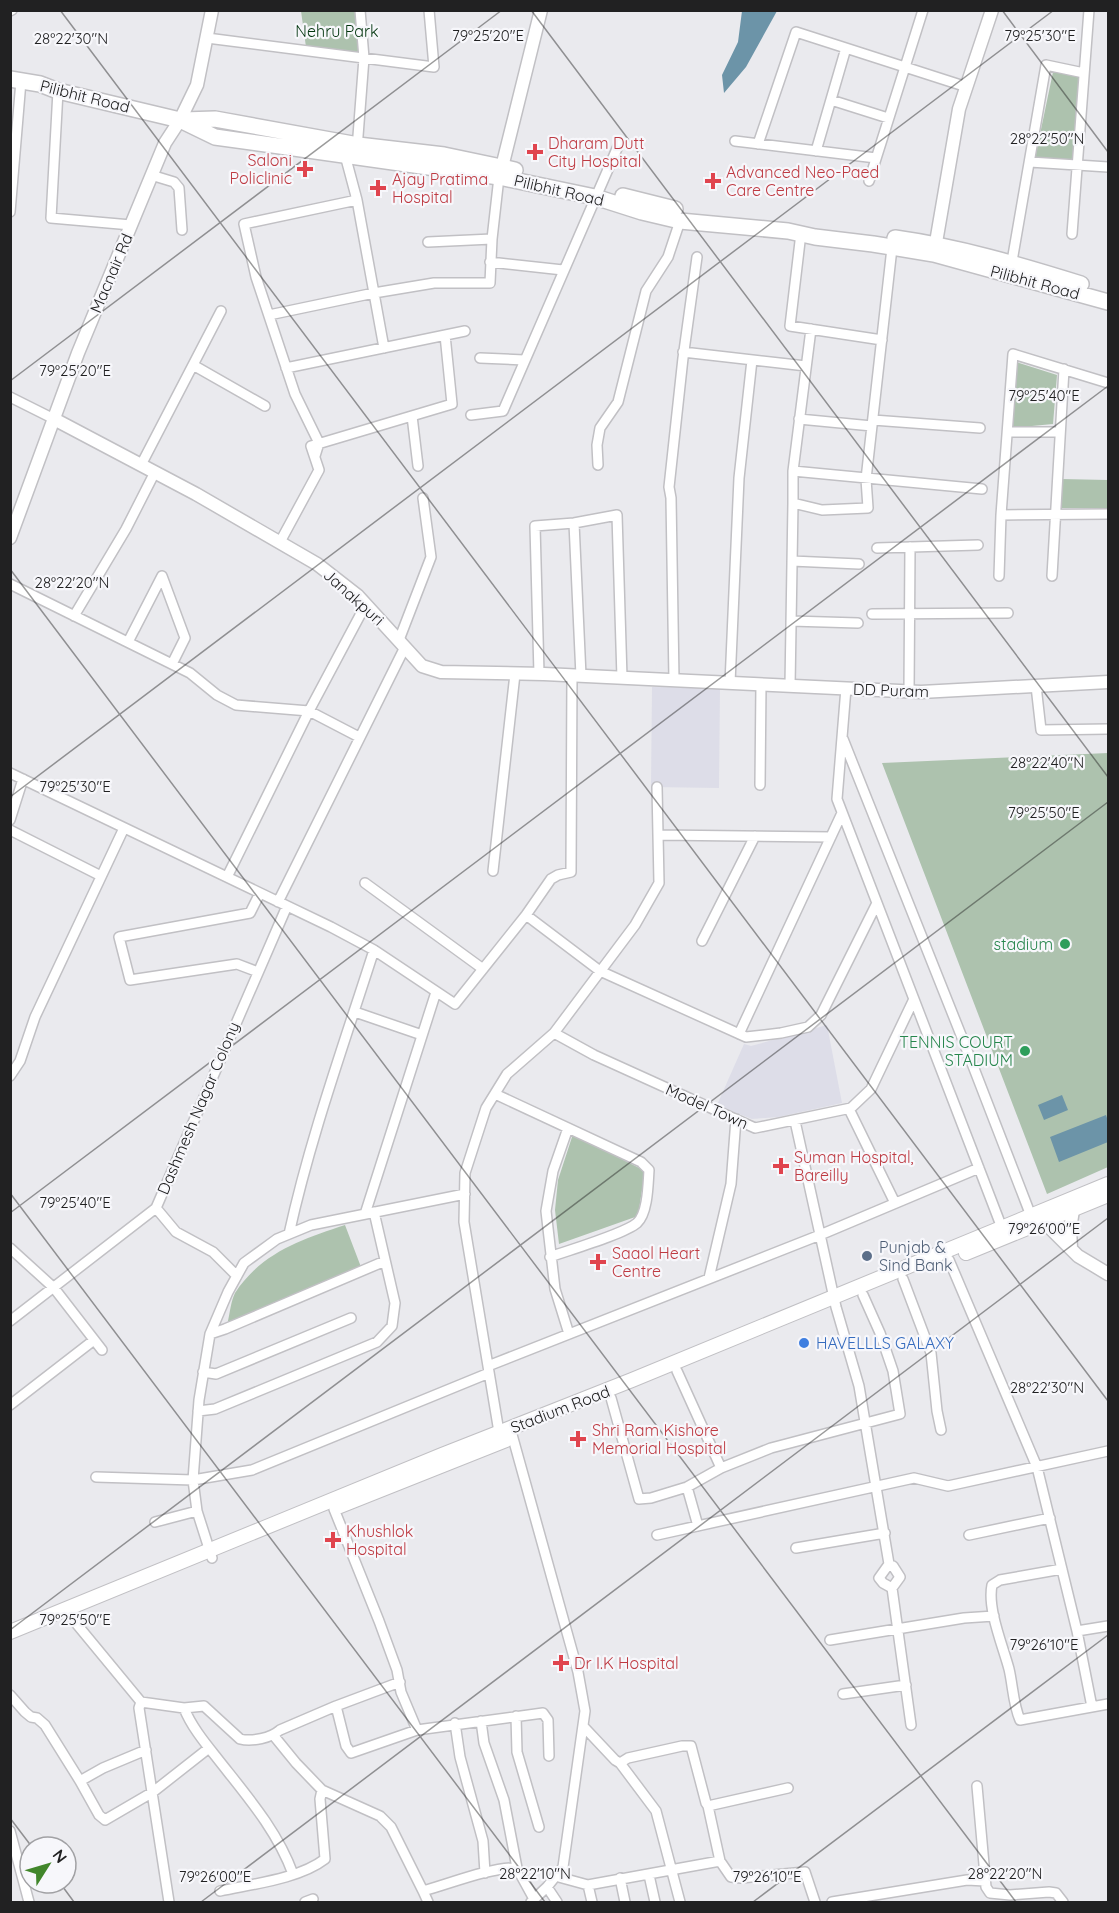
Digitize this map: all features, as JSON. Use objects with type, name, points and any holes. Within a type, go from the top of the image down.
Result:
[{"type":"highway","name":"Pilibhit Road","points":[[16,80],[40,84],[58,91],[180,120],[216,119],[353,152],[500,172],[597,194],[642,212],[680,220],[801,234],[892,248],[935,249],[1011,269],[1108,302]]},
{"type":"highway","points":[[597,194],[680,210],[935,249]]},
{"type":"highway","points":[[1011,269],[1108,293]]},
{"type":"main road","name":"Stadium Road","points":[[10,1632],[211,1554],[835,1302],[863,1295],[903,1279],[1071,1205],[1108,1184]]},
{"type":"main road","name":"Stadium Road","points":[[1071,1205],[1108,1195]]},
{"type":"main road","name":"Stadium Road","points":[[10,1640],[211,1554],[334,1509],[505,1435],[610,1398],[677,1371],[1002,1228],[1038,1219]]},
{"type":"street","name":"Macnair Rd","points":[[10,538],[78,353],[151,175],[165,143],[180,120],[197,85],[212,10]]},
{"type":"street","points":[[360,10],[364,58],[353,152],[357,200],[384,348]]},
{"type":"street","points":[[207,38],[434,67],[429,10]]},
{"type":"street","points":[[269,315],[434,282],[490,283],[490,261],[500,172],[541,10]]},
{"type":"street","points":[[869,181],[923,10]]},
{"type":"street","points":[[935,249],[959,109],[992,10]]},
{"type":"street","points":[[1072,234],[1089,10]]},
{"type":"street","points":[[758,144],[796,32],[967,87]]},
{"type":"street","points":[[816,151],[846,48]]},
{"type":"street","points":[[1011,269],[1047,65],[1084,73]]},
{"type":"street","points":[[10,212],[16,80]]},
{"type":"street","points":[[58,91],[51,218],[131,225]]},
{"type":"street","points":[[831,100],[888,118]]},
{"type":"street","points":[[735,141],[876,158]]},
{"type":"street","points":[[471,415],[502,411],[620,144]]},
{"type":"street","points":[[1030,162],[1108,167]]},
{"type":"street","points":[[151,175],[174,182],[179,188],[182,230]]},
{"type":"street","points":[[319,443],[295,394],[286,368],[256,277],[244,224],[357,200]]},
{"type":"street","points":[[598,465],[597,445],[600,429],[618,402],[646,291],[668,256],[680,220]]},
{"type":"street","points":[[801,234],[790,326],[882,340]]},
{"type":"street","points":[[428,242],[492,239]]},
{"type":"street","points":[[793,503],[822,510],[868,508],[866,479],[892,248]]},
{"type":"street","points":[[674,680],[669,487],[683,352],[697,256]]},
{"type":"street","points":[[490,261],[563,270]]},
{"type":"street","points":[[141,465],[221,311]]},
{"type":"street","points":[[790,686],[793,471],[811,329]]},
{"type":"street","points":[[286,368],[465,331]]},
{"type":"street","points":[[280,542],[319,470],[311,446],[452,404],[445,335]]},
{"type":"street","points":[[683,352],[806,366]]},
{"type":"street","points":[[999,576],[1001,515],[1013,354],[1108,383]]},
{"type":"street","points":[[480,358],[524,360]]},
{"type":"street","points":[[730,683],[739,478],[752,360]]},
{"type":"street","points":[[193,365],[266,406]]},
{"type":"street","points":[[1052,576],[1064,369]]},
{"type":"street","points":[[10,397],[54,419]]},
{"type":"street","points":[[411,416],[418,466]]},
{"type":"street","name":"Janakpuri","points":[[54,419],[155,472],[318,564],[366,604],[422,666],[441,672],[674,680]]},
{"type":"street","points":[[799,419],[980,428]]},
{"type":"street","points":[[1008,432],[1060,432]]},
{"type":"street","points":[[793,471],[982,489]]},
{"type":"street","points":[[74,616],[126,529],[155,472]]},
{"type":"street","name":"Dashmesh Nagar Colony","points":[[10,1322],[156,1208],[258,972],[283,904],[402,643],[431,557],[423,498]]},
{"type":"street","points":[[539,674],[535,526],[574,523],[617,514],[622,678]]},
{"type":"street","points":[[1001,515],[1108,514]]},
{"type":"street","points":[[10,773],[374,950],[455,1004],[526,915],[550,879],[571,872],[577,675],[574,523]]},
{"type":"street","points":[[877,548],[978,545]]},
{"type":"street","points":[[909,692],[910,547]]},
{"type":"street","points":[[792,561],[859,564]]},
{"type":"street","points":[[128,642],[162,576],[185,638],[172,664]]},
{"type":"street","points":[[10,584],[190,673],[218,695],[236,705],[309,711],[359,737]]},
{"type":"street","points":[[228,878],[309,711],[366,604]]},
{"type":"street","points":[[872,614],[1008,613]]},
{"type":"street","points":[[791,621],[858,623]]},
{"type":"street","points":[[493,871],[515,674]]},
{"type":"street","name":"DD Puram","points":[[674,680],[909,692],[1108,682]]},
{"type":"street","points":[[760,684],[760,785]]},
{"type":"street","points":[[1036,686],[1041,730],[1108,729]]},
{"type":"street","points":[[846,688],[837,799],[1002,1228]]},
{"type":"street","points":[[842,737],[1038,1219],[1078,1256],[1108,1274]]},
{"type":"street","points":[[10,820],[23,779]]},
{"type":"street","points":[[481,1721],[484,1743],[504,1800],[518,1868],[532,1901],[547,1887],[562,1867],[585,1711],[578,1672],[505,1435],[488,1369],[464,1222],[465,1173],[486,1108],[507,1074],[554,1033],[635,925],[659,883],[657,787]]},
{"type":"street","points":[[739,1034],[842,813]]},
{"type":"street","points":[[10,1076],[20,1061],[35,1017],[124,828]]},
{"type":"street","points":[[10,830],[101,876]]},
{"type":"street","points":[[658,835],[831,837]]},
{"type":"street","points":[[702,941],[755,836]]},
{"type":"street","points":[[365,883],[483,969]]},
{"type":"street","points":[[258,972],[237,964],[130,980],[119,937],[250,913],[260,893]]},
{"type":"street","points":[[526,915],[600,971],[746,1037],[808,1027],[821,1015],[877,903]]},
{"type":"street","points":[[289,1234],[374,950]]},
{"type":"street","points":[[198,1411],[215,1409],[376,1342],[392,1326],[395,1303],[370,1213],[436,992]]},
{"type":"street","points":[[896,1203],[849,1109],[862,1100],[871,1089],[914,999]]},
{"type":"street","points":[[355,1012],[422,1035]]},
{"type":"street","name":"Model Town","points":[[554,1033],[594,1055],[755,1128],[849,1109]]},
{"type":"street","points":[[495,1094],[641,1162],[649,1170],[646,1203],[638,1223],[550,1257]]},
{"type":"street","points":[[709,1278],[730,1184],[736,1119]]},
{"type":"street","points":[[795,1120],[835,1302],[859,1386],[866,1423],[889,1564],[879,1578],[892,1588]]},
{"type":"street","points":[[568,1128],[553,1171],[546,1211],[555,1289],[568,1334]]},
{"type":"street","points":[[96,1477],[193,1480],[252,1470],[568,1334],[820,1235],[979,1167]]},
{"type":"street","points":[[211,1554],[197,1511],[193,1480],[198,1411],[210,1334],[244,1263],[277,1239],[310,1225],[465,1194]]},
{"type":"street","points":[[1071,1205],[1071,1248]]},
{"type":"street","points":[[156,1208],[176,1232],[213,1252],[237,1276]]},
{"type":"street","points":[[10,1248],[54,1288],[102,1350]]},
{"type":"street","points":[[949,1260],[1037,1467],[1077,1631],[1092,1707]]},
{"type":"street","points":[[210,1334],[385,1261]]},
{"type":"street","points":[[903,1279],[931,1353],[941,1431]]},
{"type":"street","points":[[610,1398],[639,1499],[651,1498],[687,1487],[721,1467],[771,1448],[900,1414],[893,1371],[880,1333],[863,1295]]},
{"type":"street","points":[[203,1372],[216,1374],[351,1318]]},
{"type":"street","points":[[10,1406],[94,1340]]},
{"type":"street","points":[[677,1371],[721,1467]]},
{"type":"street","points":[[657,1535],[914,1478],[948,1486],[1108,1451]]},
{"type":"street","points":[[687,1487],[698,1526]]},
{"type":"street","points":[[334,1509],[379,1621],[400,1682],[401,1692],[417,1730]]},
{"type":"street","points":[[155,1522],[197,1511]]},
{"type":"street","points":[[969,1535],[1050,1518]]},
{"type":"street","points":[[796,1548],[885,1533]]},
{"type":"street","points":[[889,1564],[900,1577],[892,1588],[912,1725]]},
{"type":"street","points":[[1062,1569],[1000,1580],[992,1585],[994,1616],[1020,1720],[1108,1704]]},
{"type":"street","points":[[70,1616],[141,1702],[184,1708],[204,1706],[240,1739],[274,1736],[280,1730],[336,1706],[400,1682]]},
{"type":"street","points":[[830,1640],[964,1618],[994,1616]]},
{"type":"street","points":[[1077,1631],[1108,1626]]},
{"type":"street","points":[[843,1694],[906,1685]]},
{"type":"street","points":[[10,1695],[25,1712],[45,1725],[99,1815],[105,1820],[153,1792],[209,1748]]},
{"type":"street","points":[[141,1702],[140,1708],[169,1902]]},
{"type":"street","points":[[336,1706],[346,1746],[351,1753],[417,1730],[455,1723],[543,1713],[548,1720],[549,1756]]},
{"type":"street","points":[[184,1708],[209,1748],[266,1821],[285,1851],[294,1874]]},
{"type":"street","points":[[516,1716],[517,1752],[539,1827]]},
{"type":"street","points":[[455,1723],[460,1757],[483,1841],[485,1874]]},
{"type":"street","points":[[583,1726],[620,1763],[657,1811],[680,1902]]},
{"type":"street","points":[[274,1736],[321,1790],[380,1816],[391,1827],[428,1902]]},
{"type":"street","points":[[620,1763],[628,1758],[691,1746],[708,1806],[720,1861],[731,1876],[736,1878],[805,1872],[815,1902]]},
{"type":"street","points":[[80,1781],[103,1768],[146,1750]]},
{"type":"street","points":[[977,1786],[985,1881],[990,1893],[1010,1899],[1049,1892],[1056,1893],[1063,1902]]},
{"type":"street","points":[[708,1806],[788,1788]]},
{"type":"street","points":[[220,1891],[294,1874],[317,1865],[325,1859],[321,1790]]},
{"type":"street","points":[[10,1831],[29,1902]]},
{"type":"street","points":[[555,1876],[588,1885],[720,1861]]},
{"type":"street","points":[[423,1891],[485,1874],[518,1868]]},
{"type":"street","points":[[648,1875],[655,1902]]},
{"type":"street","points":[[620,1878],[625,1902]]},
{"type":"street","points":[[832,1902],[967,1880],[985,1881]]},
{"type":"street","points":[[588,1885],[592,1902]]},
{"type":"street","points":[[547,1887],[557,1902]]},
{"type":"shaded area","points":[[652,687],[720,688],[719,788],[651,787]]},
{"type":"shaded area","points":[[827,1025],[842,1103],[778,1117],[752,1119],[717,1105],[744,1044],[751,1046]]},
{"type":"green space","name":"Nehru Park","points":[[301,11],[356,11],[361,55],[306,47]]},
{"type":"green space","points":[[1053,72],[1081,75],[1073,162],[1035,158]]},
{"type":"green space","points":[[1016,362],[1057,375],[1053,424],[1010,428]]},
{"type":"green space","points":[[1061,479],[1108,480],[1108,508],[1060,508]]},
{"type":"green space","points":[[1108,753],[1108,1167],[1047,1194],[882,763]]},
{"type":"green space","points":[[573,1134],[645,1171],[638,1216],[559,1244],[555,1210],[558,1180]]},
{"type":"green space","points":[[345,1225],[361,1267],[233,1322],[228,1321],[235,1293],[257,1267],[298,1242]]},
{"type":"water","points":[[742,11],[777,11],[746,67],[724,93],[722,75],[738,42]]},
{"type":"water","points":[[1062,1095],[1068,1110],[1044,1120],[1038,1105]]},
{"type":"water","points":[[1106,1115],[1108,1142],[1059,1162],[1050,1137]]},
{"type":"place","name":"Dharam Dutt City Hospital","points":[[535,152]]},
{"type":"place","name":"Saloni Policlinic","points":[[305,169]]},
{"type":"place","name":"Advanced Neo-Paed Care Centre","points":[[713,181]]},
{"type":"place","name":"Ajay Pratima Hospital","points":[[378,188]]},
{"type":"place","name":"stadium","points":[[1065,944]]},
{"type":"place","name":"TENNIS COURT STADIUM","points":[[1025,1051]]},
{"type":"place","name":"Suman Hospital, Bareilly","points":[[781,1166]]},
{"type":"place","name":"Punjab & Sind Bank","points":[[867,1256]]},
{"type":"place","name":"Saaol Heart Centre","points":[[598,1262]]},
{"type":"place","name":"HAVELLLS GALAXY","points":[[804,1343]]},
{"type":"place","name":"Shri Ram Kishore Memorial Hospital","points":[[578,1439]]},
{"type":"place","name":"Khushlok Hospital","points":[[333,1540]]},
{"type":"place","name":"Dr I.K Hospital","points":[[561,1663]]}]
